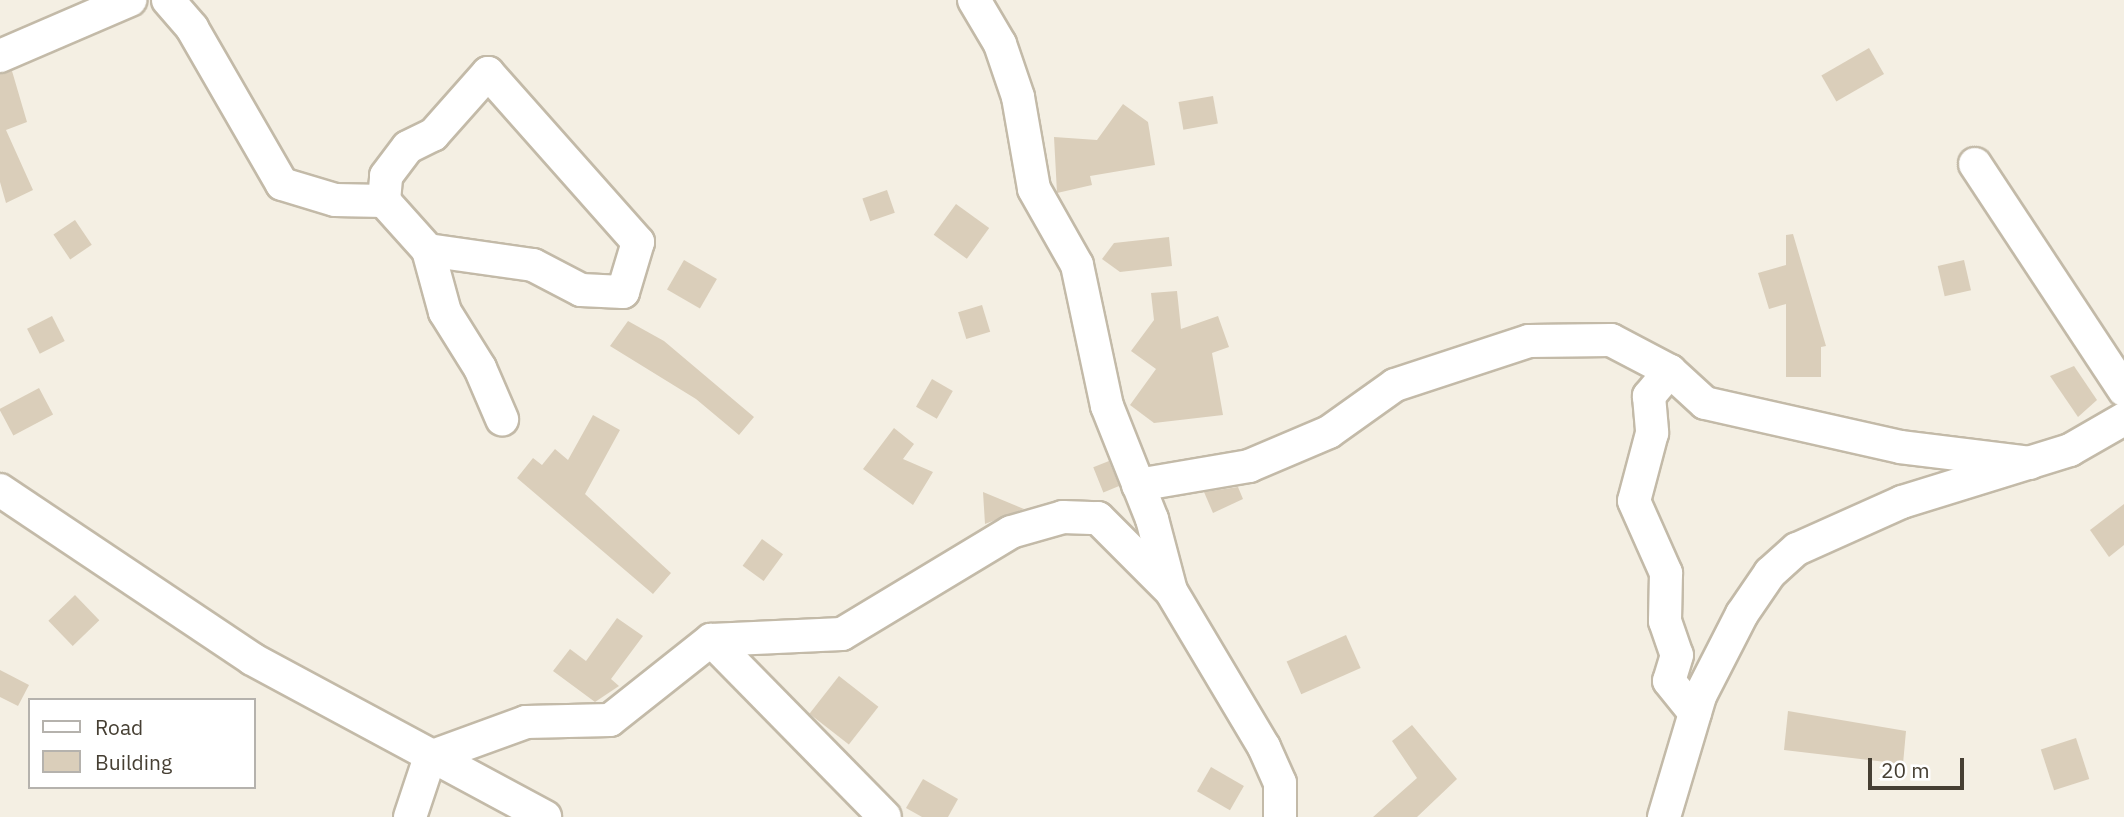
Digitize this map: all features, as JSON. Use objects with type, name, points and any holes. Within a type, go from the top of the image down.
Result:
[{"type":"street","points":[[0,56],[130,0]]},
{"type":"street","points":[[168,0],[192,28],[282,184],[335,200],[384,201],[429,250],[445,312],[502,419]]},
{"type":"street","points":[[974,0],[1000,44],[1018,97],[1034,189],[1077,265],[1107,406],[1138,485],[1171,590],[1264,747],[1280,783],[1280,817]]},
{"type":"street","points":[[384,201],[386,176],[408,147],[433,135],[488,73],[638,242],[623,292],[581,290],[533,265],[429,250]]},
{"type":"street","points":[[1975,164],[2124,390]]},
{"type":"street","points":[[1138,485],[1249,466],[1329,432],[1395,385],[1529,341],[1611,340],[1670,371],[1705,402],[1900,447],[2030,463]]},
{"type":"street","points":[[1670,371],[1649,396],[1653,433],[1634,501],[1666,573],[1665,621],[1677,655],[1669,681],[1695,713]]},
{"type":"street","points":[[1664,817],[1695,713],[1742,614],[1770,573],[1797,550],[1902,502],[2070,450],[2124,419]]},
{"type":"street","points":[[0,490],[252,659],[545,817]]},
{"type":"street","points":[[430,757],[526,722],[610,720],[711,640],[842,634],[1011,532],[1063,517],[1098,519],[1171,590]]},
{"type":"street","points":[[711,640],[885,817]]},
{"type":"street","points":[[410,817],[430,757]]},
{"type":"building","points":[[1869,48],[1884,74],[1836,101],[1821,76]]},
{"type":"building","points":[[12,71],[27,122],[6,130],[33,190],[6,203],[0,182],[0,74]]},
{"type":"building","points":[[1213,96],[1218,124],[1183,130],[1179,102]]},
{"type":"building","points":[[1123,104],[1148,122],[1155,165],[1090,176],[1092,185],[1057,193],[1054,137],[1097,140]]},
{"type":"building","points":[[887,190],[895,213],[870,221],[862,198]]},
{"type":"building","points":[[956,204],[989,228],[967,259],[934,235]]},
{"type":"building","points":[[75,220],[92,245],[70,259],[53,235]]},
{"type":"building","points":[[1793,234],[1826,346],[1821,347],[1821,377],[1786,377],[1786,304],[1769,309],[1758,273],[1786,265],[1786,235]]},
{"type":"building","points":[[1169,237],[1172,266],[1120,272],[1102,259],[1114,243]]},
{"type":"building","points":[[684,260],[717,279],[700,308],[667,289]]},
{"type":"building","points":[[1964,260],[1971,290],[1945,296],[1938,266]]},
{"type":"building","points":[[1177,291],[1181,329],[1218,316],[1229,347],[1212,353],[1223,415],[1154,423],[1130,405],[1156,369],[1131,351],[1154,320],[1151,293]]},
{"type":"building","points":[[982,305],[990,332],[966,339],[958,312]]},
{"type":"building","points":[[52,316],[65,341],[40,354],[27,329]]},
{"type":"building","points":[[628,321],[664,341],[754,417],[739,435],[696,399],[610,346]]},
{"type":"building","points":[[2074,366],[2097,400],[2078,417],[2050,376]]},
{"type":"building","points":[[932,379],[953,391],[937,419],[916,407]]},
{"type":"building","points":[[39,388],[53,414],[13,436],[0,409]]},
{"type":"building","points":[[593,415],[620,430],[585,494],[671,573],[653,594],[517,478],[533,458],[542,465],[555,449],[568,460]]},
{"type":"building","points":[[894,428],[914,444],[903,459],[933,472],[913,505],[863,469]]},
{"type":"building","points":[[1109,461],[1119,486],[1103,492],[1093,467]]},
{"type":"building","points":[[1238,487],[1243,499],[1213,513],[1204,492]]},
{"type":"building","points":[[983,492],[1024,509],[985,524]]},
{"type":"building","points":[[2124,504],[2124,545],[2109,557],[2090,530]]},
{"type":"building","points":[[762,539],[783,554],[764,581],[743,566]]},
{"type":"building","points":[[75,595],[99,620],[73,646],[48,621]]},
{"type":"building","points":[[617,618],[643,636],[611,679],[619,686],[595,702],[553,671],[570,649],[586,661]]},
{"type":"building","points":[[1346,635],[1361,668],[1301,694],[1287,661]]},
{"type":"building","points":[[0,670],[29,685],[18,706],[0,697]]},
{"type":"building","points":[[839,676],[878,707],[849,745],[809,714]]},
{"type":"building","points":[[1788,711],[1906,731],[1903,764],[1784,750]]},
{"type":"building","points":[[1412,725],[1457,779],[1417,817],[1373,817],[1417,778],[1392,741]]},
{"type":"building","points":[[2076,738],[2089,779],[2054,790],[2041,749]]},
{"type":"building","points":[[1211,767],[1244,786],[1230,810],[1197,791]]},
{"type":"building","points":[[923,779],[958,799],[948,817],[922,817],[906,808]]}]
